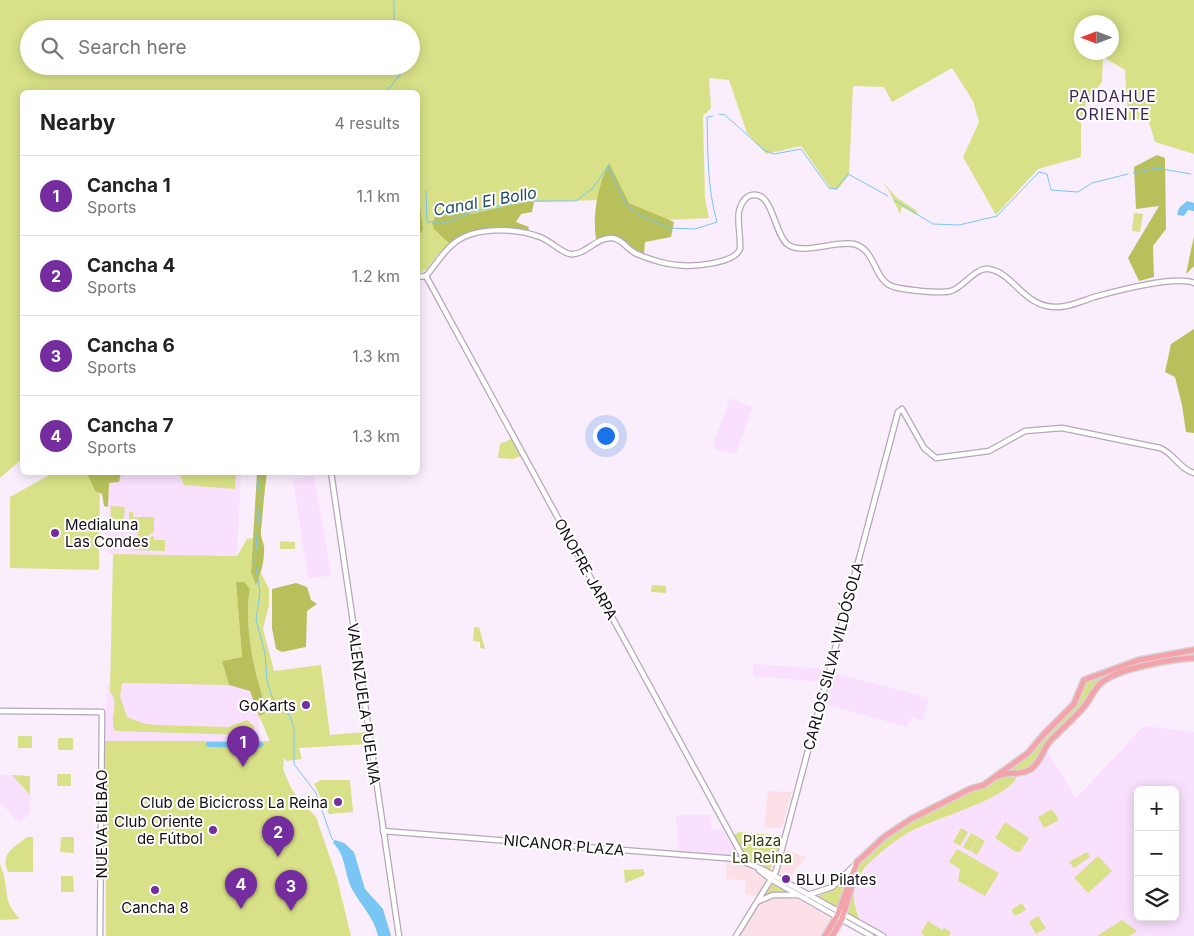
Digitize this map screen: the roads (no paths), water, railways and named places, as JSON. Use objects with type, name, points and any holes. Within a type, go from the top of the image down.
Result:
[{"type":"main road","points":[[993,779],[1035,747],[1044,734],[1074,704],[1078,698],[1082,682],[1088,677],[1138,660],[1194,650]]},
{"type":"main road","points":[[832,936],[857,862],[884,837],[911,819],[993,779],[1008,774],[1023,773],[1032,768],[1042,756],[1048,743],[1065,728],[1086,705],[1099,685],[1108,678],[1151,666],[1194,658]]},
{"type":"main road","points":[[1007,767],[1008,774]]},
{"type":"main road","points":[[826,936],[840,915]]},
{"type":"street","points":[[420,278],[426,276],[441,256],[459,240],[472,235],[500,231],[538,236],[570,254],[578,253],[611,238],[617,239],[636,254],[672,264],[693,265],[728,260],[735,257],[740,249],[738,222],[741,205],[747,197],[754,195],[763,198],[770,205],[776,229],[790,246],[802,248],[857,245],[868,254],[884,281],[896,287],[949,292],[959,287],[981,270],[990,269],[1001,275],[1035,302],[1058,307],[1111,293],[1166,282],[1186,280],[1194,283]]},
{"type":"street","name":"ONOFRE JARPA","points":[[426,276],[745,862]]},
{"type":"street","name":"CARLOS SILVA VILDÓSOLA","points":[[736,936],[773,878],[898,412],[902,409],[924,448],[936,458],[980,453],[998,447],[1025,431],[1062,428],[1160,448],[1171,454],[1184,469],[1194,473]]},
{"type":"street","name":"VALENZUELA PUELMA","points":[[330,475],[399,936]]},
{"type":"street","name":"NUEVA BILBAO","points":[[0,711],[102,712],[100,936]]},
{"type":"street","name":"NICANOR PLAZA","points":[[383,831],[737,859],[745,862]]},
{"type":"street","points":[[745,862],[799,895],[883,936]]},
{"type":"street","points":[[758,902],[773,895],[808,895],[825,891],[835,885],[857,862]]},
{"type":"street","points":[[773,878],[808,895],[871,936]]},
{"type":"water","points":[[1187,201],[1194,203],[1194,211],[1188,210],[1184,216],[1177,215],[1179,208]]},
{"type":"water","points":[[207,742],[262,742],[264,745],[260,748],[208,747],[205,745]]},
{"type":"water","points":[[335,840],[344,843],[354,852],[365,889],[383,909],[391,936],[378,936],[370,917],[349,883],[343,859],[333,843]]},
{"type":"waterway","points":[[394,0],[395,20]]},
{"type":"waterway","points":[[388,90],[400,75]]},
{"type":"waterway","name":"Canal El Bollo","points":[[719,114],[725,115],[764,150],[774,154],[801,149],[829,188],[836,189],[848,174],[888,196]]},
{"type":"waterway","name":"Canal El Bollo","points":[[426,191],[427,222],[448,222],[471,212],[525,201],[576,201],[593,188],[608,166],[627,206],[639,215],[669,228],[695,229],[717,222],[711,196],[708,157],[707,117],[713,116]]},
{"type":"waterway","name":"Canal El Bollo","points":[[1133,173],[1157,168],[1191,174]]},
{"type":"waterway","name":"Canal El Bollo","points":[[894,200],[933,224],[959,225],[997,216],[1039,172],[1047,174],[1051,190],[1078,192],[1092,183],[1128,174]]},
{"type":"waterway","points":[[260,475],[258,484],[260,497],[255,562],[260,592],[256,620],[265,653],[267,680],[272,697],[290,716],[294,729],[294,764],[316,793],[332,839],[335,841]]},
{"type":"place","name":"Medialuna Las Condes","points":[[55,533]]},
{"type":"place","name":"GoKarts","points":[[306,705]]},
{"type":"place","name":"Cancha 1","points":[[243,767]]},
{"type":"place","name":"Club de Bicicross La Reina","points":[[338,802]]},
{"type":"place","name":"Club Oriente de Fútbol","points":[[213,830]]},
{"type":"place","name":"Cancha 4","points":[[278,857]]},
{"type":"place","name":"BLU Pilates","points":[[786,879]]},
{"type":"place","name":"Cancha 8","points":[[155,890]]},
{"type":"place","name":"Cancha 7","points":[[241,909]]},
{"type":"place","name":"Cancha 6","points":[[291,911]]},
{"type":"district","name":"PAIDAHUE ORIENTE","points":[[1113,105]]},
{"type":"park label","name":"Plaza La Reina","points":[[762,848]]}]
